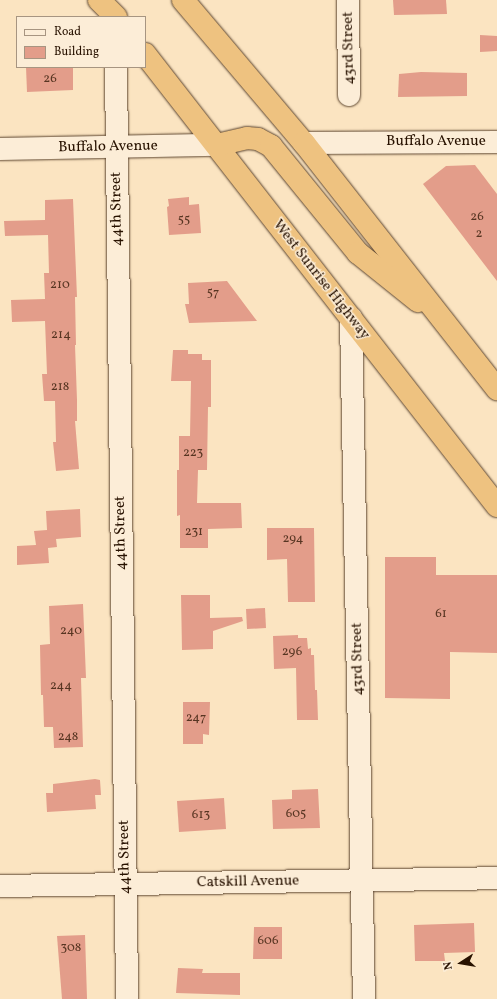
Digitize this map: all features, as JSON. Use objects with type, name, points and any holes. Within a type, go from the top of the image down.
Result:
[{"type":"highway","points":[[99,0],[115,16]]},
{"type":"highway","points":[[183,0],[304,143],[497,388]]},
{"type":"highway","name":"West Sunrise Highway","points":[[146,55],[497,506]]},
{"type":"highway","points":[[217,145],[247,138],[258,139],[270,146],[358,253],[450,327]]},
{"type":"street","name":"43rd Street","points":[[348,0],[349,95]]},
{"type":"street","name":"44th Street","points":[[116,68],[127,999]]},
{"type":"street","name":"Buffalo Avenue","points":[[304,143],[497,142]]},
{"type":"street","name":"Buffalo Avenue","points":[[0,149],[217,145]]},
{"type":"street","name":"43rd Street","points":[[351,318],[364,999]]},
{"type":"street","name":"Catskill Avenue","points":[[0,886],[497,878]]},
{"type":"building","points":[[393,0],[446,0],[447,14],[394,15]]},
{"type":"building","points":[[480,35],[497,36],[497,51],[480,52]]},
{"type":"building","points":[[26,68],[73,68],[73,90],[27,92]]},
{"type":"building","points":[[421,72],[467,73],[467,96],[398,97],[399,74]]},
{"type":"building","points":[[475,165],[497,194],[497,281],[423,184],[446,166]]},
{"type":"building","points":[[189,197],[189,205],[199,204],[201,233],[169,235],[167,207],[169,206],[168,199]]},
{"type":"building","points":[[73,199],[77,297],[75,297],[75,345],[77,421],[75,421],[79,469],[56,471],[53,442],[56,442],[55,401],[44,401],[42,374],[47,374],[45,321],[12,322],[11,300],[45,299],[44,273],[49,273],[48,235],[5,236],[4,221],[45,220],[45,200]]},
{"type":"building","points":[[227,281],[257,321],[189,323],[185,304],[189,304],[188,283]]},
{"type":"building","points":[[173,350],[188,350],[188,354],[202,354],[202,360],[211,360],[211,407],[208,407],[207,470],[198,470],[197,503],[241,503],[242,528],[208,529],[208,548],[180,548],[180,515],[177,516],[179,436],[190,436],[191,381],[171,381]]},
{"type":"building","points":[[80,509],[81,537],[56,539],[57,547],[48,548],[49,563],[17,565],[17,546],[36,545],[34,531],[47,530],[46,511]]},
{"type":"building","points":[[267,528],[314,528],[315,602],[288,602],[287,559],[267,560]]},
{"type":"building","points":[[385,557],[436,557],[436,575],[497,575],[497,653],[450,652],[450,699],[385,698]]},
{"type":"building","points":[[181,595],[210,595],[210,618],[242,617],[243,621],[213,631],[213,649],[182,650]]},
{"type":"building","points":[[83,604],[86,678],[81,678],[83,747],[54,748],[53,727],[44,727],[43,695],[41,695],[40,645],[50,644],[49,606]]},
{"type":"building","points":[[265,608],[266,628],[247,629],[246,609]]},
{"type":"building","points":[[298,635],[298,638],[307,638],[308,649],[311,648],[311,655],[314,655],[318,720],[297,720],[296,668],[274,669],[273,636]]},
{"type":"building","points":[[183,702],[210,702],[209,735],[203,734],[203,744],[183,744]]},
{"type":"building","points":[[95,779],[100,780],[101,795],[95,795],[96,809],[47,812],[46,793],[53,793],[53,784]]},
{"type":"building","points":[[318,789],[320,828],[273,829],[272,800],[292,799],[292,790]]},
{"type":"building","points":[[224,798],[226,829],[179,832],[177,801]]},
{"type":"building","points":[[474,923],[475,952],[444,953],[445,961],[415,961],[414,925]]},
{"type":"building","points":[[254,927],[282,927],[282,959],[253,959]]},
{"type":"building","points":[[85,935],[87,999],[62,999],[57,936]]},
{"type":"building","points":[[178,968],[203,969],[202,973],[240,973],[240,995],[176,993]]}]
